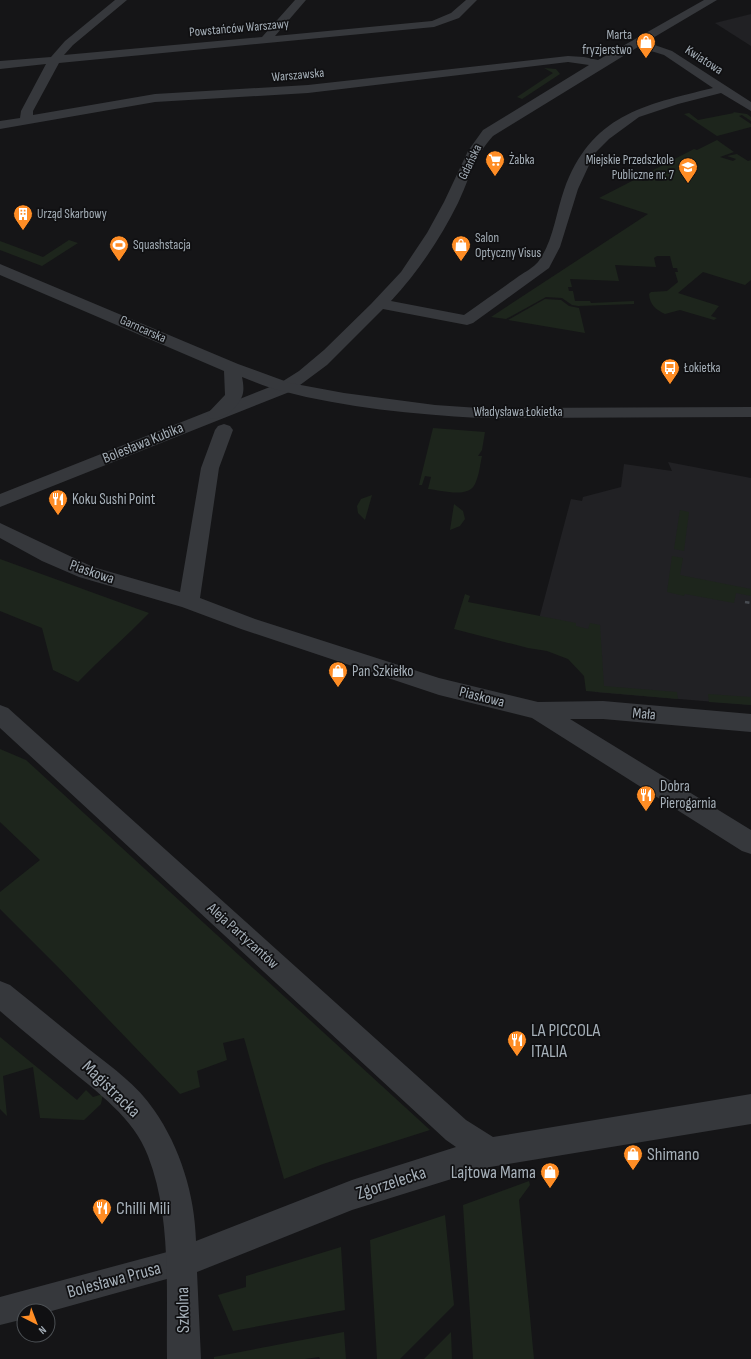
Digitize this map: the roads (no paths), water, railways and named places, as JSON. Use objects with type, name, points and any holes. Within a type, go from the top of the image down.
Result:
[{"type":"street","points":[[26,121],[27,111],[55,59],[69,43],[122,0]]},
{"type":"street","points":[[265,40],[301,0]]},
{"type":"street","name":"Powstańców Warszawy","points":[[0,65],[434,24],[450,19],[464,11],[472,0]]},
{"type":"street","name":"Gdańska","points":[[286,387],[318,366],[380,304],[412,267],[428,244],[449,208],[458,189],[462,174],[481,140],[505,122],[598,64],[639,43],[712,0]]},
{"type":"street","name":"Kwiatowa","points":[[639,43],[668,53],[751,107]]},
{"type":"street","name":"Warszawska","points":[[0,125],[155,98],[308,89],[568,59],[584,60],[598,64]]},
{"type":"street","points":[[380,304],[466,320],[544,265],[553,247],[571,189],[583,163],[590,150],[604,136],[635,114],[674,101],[722,89]]},
{"type":"street","name":"Garncarska","points":[[0,269],[232,368],[286,387]]},
{"type":"street","points":[[189,602],[210,468],[220,422],[232,402],[235,391],[232,368]]},
{"type":"street","name":"Władysława Łokietka","points":[[286,387],[344,398],[450,411],[506,413],[602,411],[751,412]]},
{"type":"street","name":"Bolesława Kubika","points":[[0,501],[220,422],[286,387]]},
{"type":"street","name":"Piaskowa","points":[[0,530],[49,556],[86,572],[189,602],[248,624],[439,686],[538,711],[624,762],[751,843]]},
{"type":"street","name":"Mała","points":[[538,711],[603,710],[751,722]]},
{"type":"street","name":"Aleja Partyzantów","points":[[0,714],[456,1130],[490,1152]]},
{"type":"street","name":"Magistracka","points":[[0,994],[121,1093],[143,1119],[160,1148],[174,1191],[180,1221],[182,1262]]},
{"type":"street","name":"Zgorzelecka","points":[[182,1262],[352,1195],[490,1152],[751,1109]]},
{"type":"street","name":"Bolesława Prusa","points":[[0,1311],[182,1262]]},
{"type":"street","name":"Szkolna","points":[[182,1262],[184,1359]]},
{"type":"railway","points":[[745,602],[751,603]]},
{"type":"place","name":"Marta fryzjerstwo","points":[[646,59]]},
{"type":"place","name":"Żabka","points":[[495,177]]},
{"type":"place","name":"Miejskie Przedszkole Publiczne nr. 7","points":[[688,184]]},
{"type":"place","name":"Urząd Skarbowy","points":[[23,231]]},
{"type":"place","name":"Squashstacja","points":[[119,262]]},
{"type":"place","name":"Salon Optyczny Visus","points":[[461,262]]},
{"type":"place","name":"Łokietka","points":[[670,385]]},
{"type":"place","name":"Koku Sushi Point","points":[[58,516]]},
{"type":"place","name":"Pan Szkiełko","points":[[338,688]]},
{"type":"place","name":"Dobra Pierogarnia","points":[[646,812]]},
{"type":"place","name":"LA PICCOLA ITALIA","points":[[517,1057]]},
{"type":"place","name":"Shimano","points":[[633,1171]]},
{"type":"place","name":"Lajtowa Mama","points":[[550,1189]]},
{"type":"place","name":"Chilli Mili","points":[[102,1225]]}]
